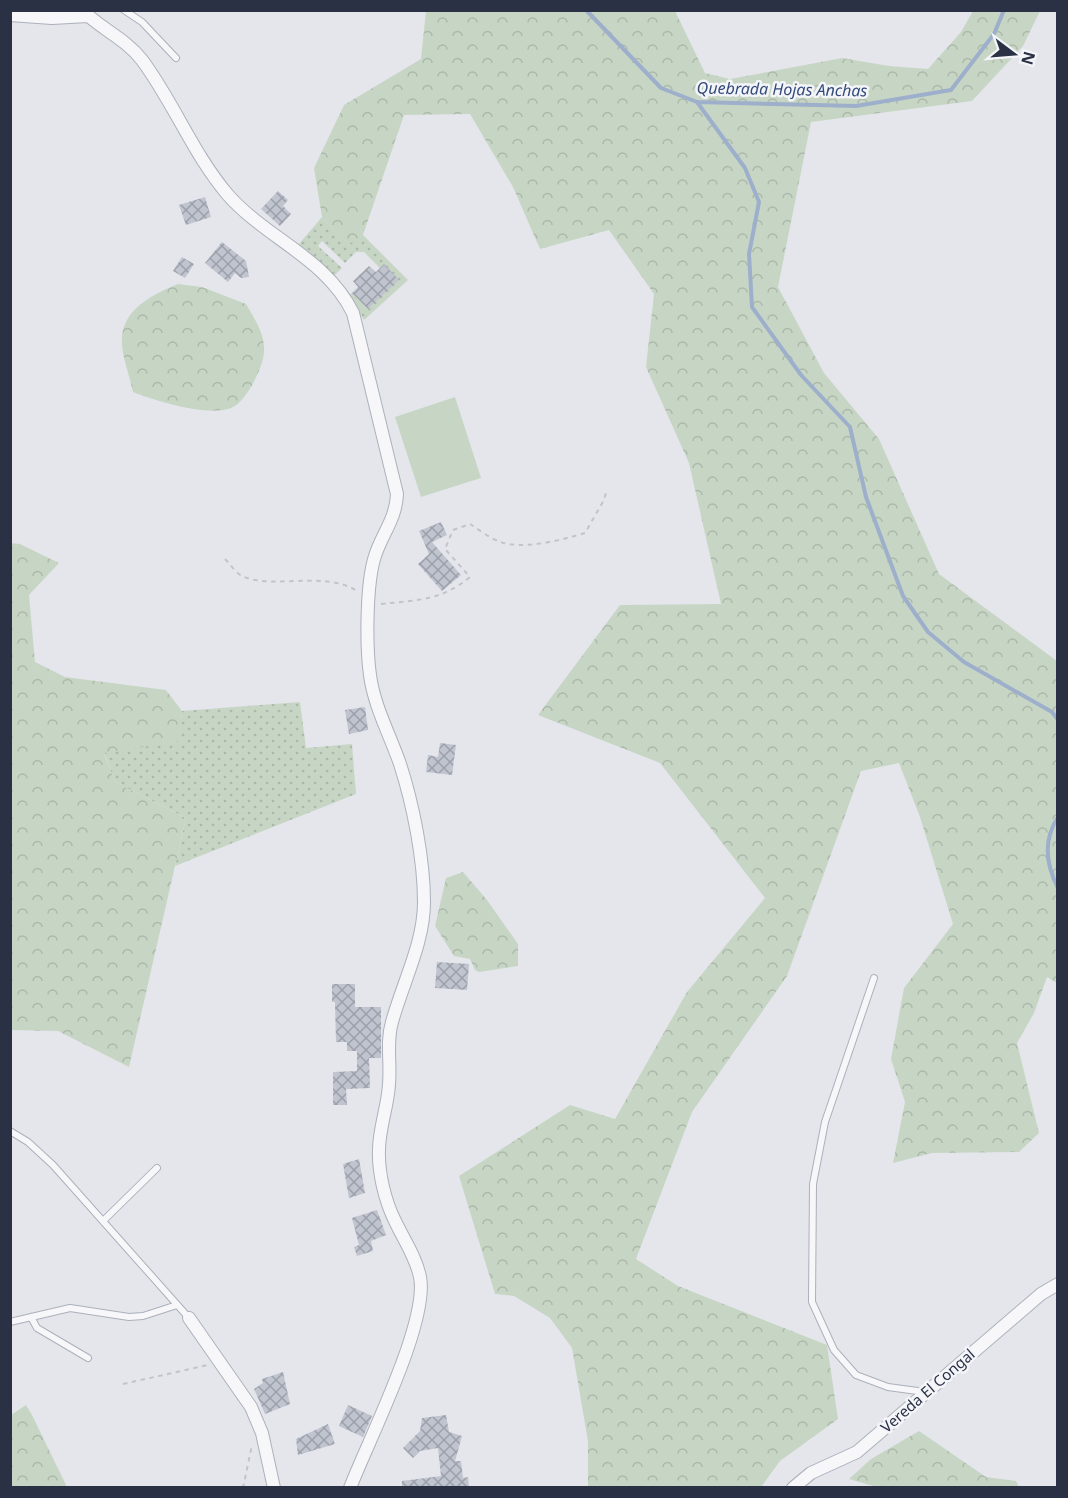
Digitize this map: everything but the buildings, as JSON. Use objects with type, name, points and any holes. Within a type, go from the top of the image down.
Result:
[{"type":"street","points":[[10,15],[52,18],[87,12],[127,44],[142,60],[206,167],[229,196],[253,220],[330,277],[344,294],[353,313],[397,494],[394,518],[375,555],[368,650],[370,678],[400,765],[416,833],[424,901],[416,948],[391,1025],[390,1082],[378,1152],[393,1218],[415,1259],[421,1280],[420,1301],[405,1357],[350,1488]]},
{"type":"street","name":"Vereda El Congal","points":[[793,1488],[811,1473],[857,1452],[1041,1294],[1058,1284]]},
{"type":"street","points":[[189,1318],[251,1407],[259,1426],[274,1488]]},
{"type":"lane","points":[[68,10],[87,12]]},
{"type":"lane","points":[[124,10],[142,22],[176,58]]},
{"type":"lane","points":[[874,978],[825,1122],[817,1163],[813,1184],[812,1302],[834,1350],[856,1375],[888,1387],[925,1392]]},
{"type":"lane","points":[[10,1131],[28,1142],[53,1165],[189,1318]]},
{"type":"lane","points":[[103,1221],[157,1168]]},
{"type":"lane","points":[[10,1322],[70,1308],[129,1317],[144,1316],[177,1305]]},
{"type":"lane","points":[[31,1317],[37,1328],[88,1358]]},
{"type":"path","points":[[225,559],[241,576],[329,582],[350,586],[370,604],[426,599],[452,592],[470,577],[445,549],[453,530],[470,524],[499,542],[538,544],[557,541],[585,533],[604,501],[607,489]]},
{"type":"path","points":[[123,1384],[201,1364],[223,1365]]},
{"type":"path","points":[[243,1488],[253,1442]]},
{"type":"green space","points":[[426,11],[675,11],[705,73],[730,79],[842,58],[889,66],[928,69],[961,32],[973,11],[1040,11],[1023,46],[972,101],[811,122],[778,287],[824,373],[879,439],[939,574],[1057,661],[1057,983],[1047,977],[1034,1013],[1017,1043],[1039,1133],[1019,1152],[932,1153],[893,1163],[905,1102],[891,1059],[904,988],[953,924],[920,817],[899,763],[861,771],[787,976],[692,1112],[636,1259],[678,1286],[827,1345],[838,1419],[780,1461],[761,1487],[588,1487],[588,1441],[572,1348],[550,1318],[514,1296],[495,1294],[459,1176],[570,1105],[615,1119],[687,992],[765,898],[660,763],[538,715],[620,605],[721,604],[689,463],[646,367],[654,294],[609,230],[540,249],[513,187],[470,114],[404,115],[363,235],[346,246],[322,217],[314,168],[344,105],[421,59]]},
{"type":"green space","points":[[322,217],[346,245],[363,235],[408,280],[364,320],[349,295],[352,293],[368,309],[398,279],[384,264],[380,268],[364,252],[356,252],[345,263],[322,241],[318,246],[342,268],[334,276],[298,245]]},
{"type":"green space","points":[[178,284],[202,287],[246,304],[258,326],[264,345],[261,366],[248,392],[237,405],[231,408],[209,411],[196,409],[155,400],[133,392],[122,345],[122,333],[126,323],[131,314],[148,299]]},
{"type":"green space","points":[[455,397],[481,478],[421,497],[395,417]]},
{"type":"green space","points":[[10,543],[20,544],[59,563],[29,595],[35,662],[65,677],[166,690],[182,711],[180,741],[104,753],[115,782],[186,818],[129,1067],[58,1031],[11,1030]]},
{"type":"green space","points":[[300,702],[306,748],[352,744],[356,794],[175,866],[186,818],[115,782],[104,752],[179,741],[182,711]]},
{"type":"green space","points":[[463,872],[487,900],[518,944],[518,966],[479,972],[475,970],[470,959],[454,956],[435,926],[446,878]]},
{"type":"green space","points":[[26,1405],[67,1487],[11,1487],[11,1415]]},
{"type":"green space","points":[[919,1431],[986,1477],[1016,1481],[1019,1487],[877,1487],[849,1479],[871,1459]]},
{"type":"waterway","name":"Quebrada Hojas Anchas","points":[[586,10],[661,88],[697,102],[856,106],[951,90],[994,34],[1004,10]]},
{"type":"waterway","points":[[697,102],[745,168],[759,202],[749,254],[752,307],[801,375],[850,427],[866,497],[903,596],[928,632],[964,662],[1052,712],[1058,720]]},
{"type":"waterway","points":[[1058,817],[1048,844],[1051,870],[1058,888]]}]
